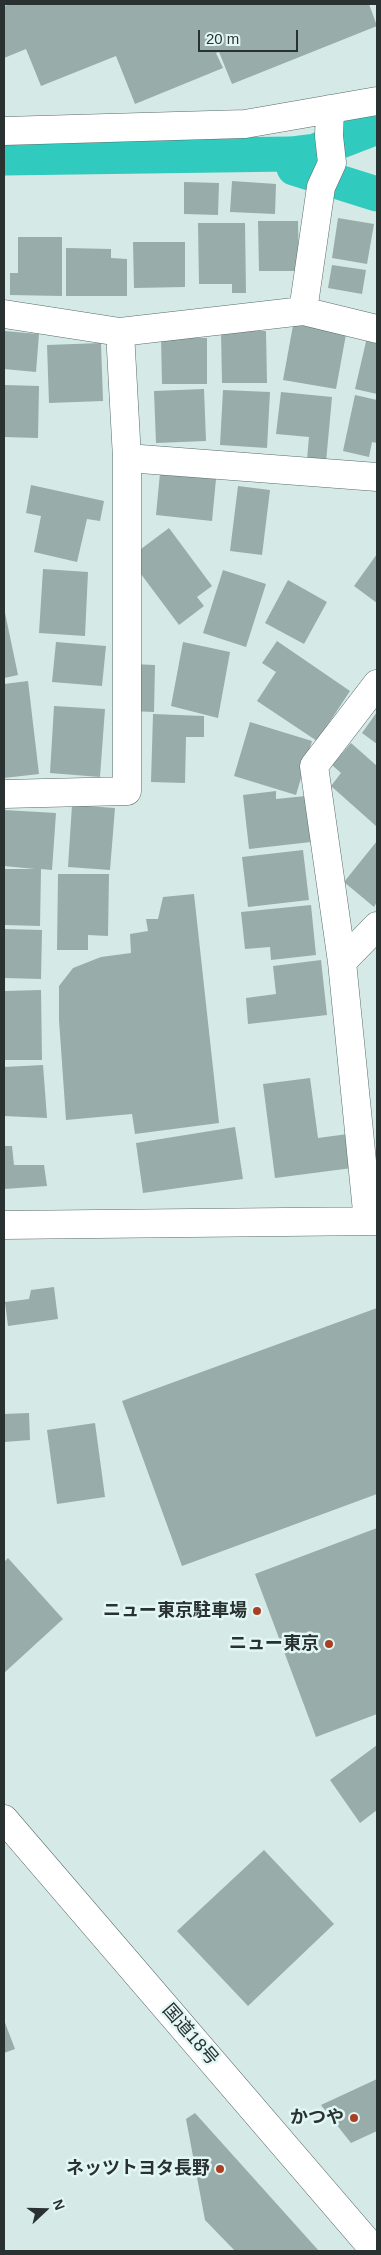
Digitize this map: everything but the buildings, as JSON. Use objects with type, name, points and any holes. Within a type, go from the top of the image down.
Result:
[{"type":"main road","points":[[303,311],[321,187],[331,140],[377,101]]},
{"type":"main road","points":[[4,131],[245,124],[331,140]]},
{"type":"main road","points":[[4,314],[120,332],[303,311],[377,329]]},
{"type":"main road","points":[[4,794],[127,791],[127,458],[120,332]]},
{"type":"main road","points":[[127,458],[377,477]]},
{"type":"main road","points":[[4,1225],[373,1221],[342,962],[314,766],[377,684]]},
{"type":"main road","points":[[342,962],[377,926]]},
{"type":"main road","name":"国道18号","points":[[4,1819],[375,2251]]},
{"type":"waterway","points":[[4,158],[291,154],[315,151],[377,127]]},
{"type":"waterway","points":[[294,168],[377,194]]},
{"type":"place","name":"ニュー東京駐車場","points":[[257,1611]]},
{"type":"place","name":"ニュー東京","points":[[329,1644]]},
{"type":"place","name":"かつや","points":[[354,2118]]},
{"type":"place","name":"ネッツトヨタ長野","points":[[220,2169]]}]
